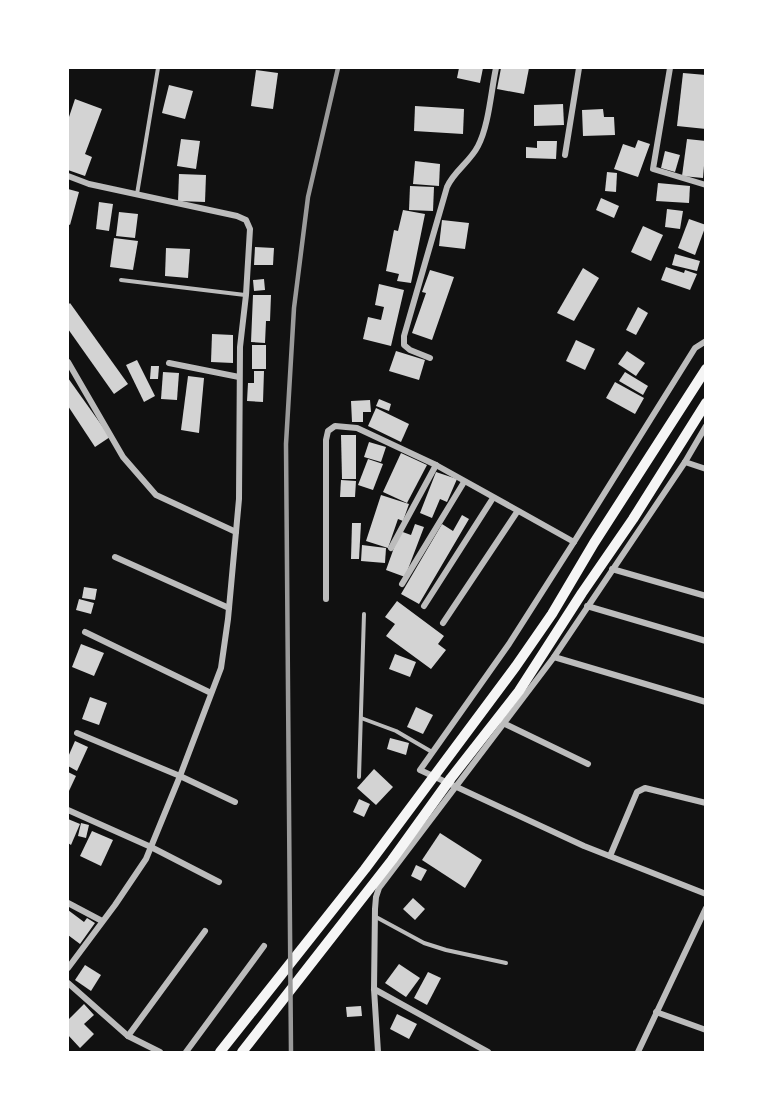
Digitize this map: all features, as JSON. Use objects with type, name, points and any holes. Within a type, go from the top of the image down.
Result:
[{"type":"main road","points":[[220,1053],[365,869],[516,666],[552,614],[594,543],[705,369]]},
{"type":"main road","points":[[242,1053],[392,860],[519,691],[633,519],[705,402]]},
{"type":"street","points":[[430,358],[404,345],[404,336],[447,187],[451,177],[478,146],[496,68]]},
{"type":"street","points":[[565,155],[579,68]]},
{"type":"street","points":[[670,68],[653,169],[705,185]]},
{"type":"street","points":[[68,176],[89,184],[237,216],[246,220],[250,229],[240,346],[239,499],[221,668],[146,859],[68,968]]},
{"type":"street","points":[[705,341],[695,348],[509,644],[420,770],[610,856],[705,894]]},
{"type":"street","points":[[68,362],[123,457],[156,495],[236,532]]},
{"type":"street","points":[[169,363],[239,377]]},
{"type":"street","points":[[326,598],[326,440],[328,431],[335,426],[357,428],[436,465],[574,542]]},
{"type":"street","points":[[378,1053],[374,989],[376,897],[380,888],[554,657],[685,462],[705,426]]},
{"type":"street","points":[[685,462],[705,469]]},
{"type":"street","points":[[392,548],[436,465]]},
{"type":"street","points":[[402,584],[464,482]]},
{"type":"street","points":[[424,606],[493,498]]},
{"type":"street","points":[[443,623],[517,512]]},
{"type":"street","points":[[115,557],[229,608]]},
{"type":"street","points":[[612,569],[705,596]]},
{"type":"street","points":[[587,606],[705,641]]},
{"type":"street","points":[[85,632],[211,693]]},
{"type":"street","points":[[554,657],[705,702]]},
{"type":"street","points":[[503,723],[588,764]]},
{"type":"street","points":[[77,733],[180,776],[235,802]]},
{"type":"street","points":[[610,856],[637,792],[645,788],[705,803]]},
{"type":"street","points":[[68,810],[151,847],[219,882]]},
{"type":"street","points":[[68,903],[102,921]]},
{"type":"street","points":[[638,1053],[705,908]]},
{"type":"street","points":[[128,1036],[206,931]]},
{"type":"street","points":[[186,1053],[264,946]]},
{"type":"street","points":[[68,983],[128,1036],[160,1053]]},
{"type":"street","points":[[374,989],[488,1053]]},
{"type":"street","points":[[656,1012],[705,1030]]},
{"type":"lane","points":[[137,195],[158,68]]},
{"type":"lane","points":[[121,280],[246,296]]},
{"type":"lane","points":[[359,777],[363,614]]},
{"type":"lane","points":[[361,718],[396,731],[432,752]]},
{"type":"lane","points":[[375,917],[424,943],[506,963]]},
{"type":"building","points":[[459,68],[483,68],[480,83],[457,78]]},
{"type":"building","points":[[501,68],[529,68],[524,94],[497,89]]},
{"type":"building","points":[[256,70],[278,73],[273,109],[251,106]]},
{"type":"building","points":[[683,73],[706,75],[706,129],[677,126]]},
{"type":"building","points":[[169,85],[193,91],[185,119],[162,113]]},
{"type":"building","points":[[75,99],[102,109],[85,154],[92,157],[85,176],[68,170],[68,120]]},
{"type":"building","points":[[563,104],[564,125],[534,126],[534,105]]},
{"type":"building","points":[[415,106],[464,109],[463,134],[414,131]]},
{"type":"building","points":[[603,109],[604,117],[614,117],[615,135],[583,136],[582,110]]},
{"type":"building","points":[[181,139],[200,141],[196,169],[177,166]]},
{"type":"building","points":[[687,139],[706,141],[703,178],[682,176]]},
{"type":"building","points":[[638,140],[650,144],[638,177],[614,169],[623,144],[635,148]]},
{"type":"building","points":[[537,141],[557,141],[556,159],[526,158],[526,147],[537,148]]},
{"type":"building","points":[[665,151],[680,155],[675,172],[661,168]]},
{"type":"building","points":[[415,161],[440,164],[439,186],[413,184]]},
{"type":"building","points":[[607,172],[617,173],[616,192],[605,191]]},
{"type":"building","points":[[179,174],[206,175],[205,202],[178,201]]},
{"type":"building","points":[[658,183],[690,186],[689,203],[656,201]]},
{"type":"building","points":[[410,186],[434,187],[433,211],[409,210]]},
{"type":"building","points":[[68,189],[79,192],[70,225],[68,224]]},
{"type":"building","points":[[601,198],[619,206],[614,218],[596,210]]},
{"type":"building","points":[[99,202],[113,204],[109,231],[96,229]]},
{"type":"building","points":[[667,209],[683,211],[680,229],[665,227]]},
{"type":"building","points":[[403,210],[425,214],[411,283],[397,281],[399,274],[386,271],[394,230],[398,231]]},
{"type":"building","points":[[119,212],[138,214],[135,238],[116,236]]},
{"type":"building","points":[[689,219],[706,225],[695,255],[678,248]]},
{"type":"building","points":[[442,220],[469,223],[465,249],[439,246]]},
{"type":"building","points":[[643,226],[663,235],[651,261],[631,252]]},
{"type":"building","points":[[114,238],[138,241],[133,270],[110,267]]},
{"type":"building","points":[[255,247],[274,248],[273,265],[254,265]]},
{"type":"building","points":[[166,248],[190,249],[188,278],[165,276]]},
{"type":"building","points":[[675,254],[700,261],[697,271],[672,265]]},
{"type":"building","points":[[666,267],[684,273],[685,270],[697,274],[690,290],[661,280]]},
{"type":"building","points":[[583,268],[599,278],[574,321],[557,313]]},
{"type":"building","points":[[430,270],[454,277],[432,340],[412,333],[426,293],[422,292]]},
{"type":"building","points":[[264,279],[265,290],[254,291],[253,280]]},
{"type":"building","points":[[379,284],[404,290],[391,346],[363,339],[368,317],[381,320],[384,307],[375,305]]},
{"type":"building","points":[[253,295],[271,295],[270,321],[266,321],[265,343],[251,342]]},
{"type":"building","points":[[70,303],[128,384],[114,394],[68,329],[68,305]]},
{"type":"building","points":[[638,307],[648,313],[636,335],[626,330]]},
{"type":"building","points":[[212,334],[233,335],[233,363],[211,362]]},
{"type":"building","points":[[576,340],[595,349],[585,370],[566,361]]},
{"type":"building","points":[[252,345],[266,345],[266,369],[252,369]]},
{"type":"building","points":[[396,351],[425,360],[419,380],[389,371]]},
{"type":"building","points":[[627,351],[645,363],[636,376],[618,364]]},
{"type":"building","points":[[137,360],[155,396],[144,402],[126,365]]},
{"type":"building","points":[[151,366],[159,366],[158,379],[150,379]]},
{"type":"building","points":[[254,371],[264,371],[263,402],[247,401],[248,383],[254,383]]},
{"type":"building","points":[[163,372],[179,373],[177,400],[161,399]]},
{"type":"building","points":[[625,372],[648,386],[643,395],[619,381]]},
{"type":"building","points":[[188,376],[204,378],[199,433],[181,430]]},
{"type":"building","points":[[68,378],[110,437],[95,447],[68,406]]},
{"type":"building","points":[[615,382],[644,398],[635,414],[606,398]]},
{"type":"building","points":[[379,399],[391,404],[389,411],[376,406]]},
{"type":"building","points":[[370,400],[371,412],[363,412],[363,422],[352,422],[351,401]]},
{"type":"building","points":[[376,408],[409,424],[401,442],[368,426]]},
{"type":"building","points":[[341,435],[356,435],[356,479],[342,479]]},
{"type":"building","points":[[369,442],[386,447],[381,462],[364,457]]},
{"type":"building","points":[[401,453],[427,465],[407,503],[383,492]]},
{"type":"building","points":[[368,459],[383,464],[373,490],[358,485]]},
{"type":"building","points":[[436,472],[457,479],[447,502],[440,499],[432,518],[420,513]]},
{"type":"building","points":[[341,480],[356,481],[355,497],[340,497]]},
{"type":"building","points":[[381,495],[409,504],[403,521],[398,519],[388,548],[366,541]]},
{"type":"building","points":[[462,515],[469,519],[419,604],[401,594],[442,524],[453,531]]},
{"type":"building","points":[[352,523],[361,523],[359,559],[351,559]]},
{"type":"building","points":[[415,524],[424,527],[405,577],[386,570],[400,531],[411,535]]},
{"type":"building","points":[[362,545],[386,548],[385,563],[361,561]]},
{"type":"building","points":[[84,587],[97,589],[95,600],[82,598]]},
{"type":"building","points":[[79,599],[94,603],[91,614],[76,610]]},
{"type":"building","points":[[397,601],[444,636],[438,644],[446,650],[431,669],[386,636],[395,624],[385,617]]},
{"type":"building","points":[[81,644],[104,653],[94,676],[72,667]]},
{"type":"building","points":[[395,654],[416,662],[410,677],[389,669]]},
{"type":"building","points":[[90,697],[107,703],[99,725],[82,719]]},
{"type":"building","points":[[416,707],[433,715],[423,734],[407,727]]},
{"type":"building","points":[[390,738],[409,743],[406,755],[387,749]]},
{"type":"building","points":[[75,741],[88,747],[77,771],[68,766],[68,757]]},
{"type":"building","points":[[374,769],[393,787],[376,805],[357,788]]},
{"type":"building","points":[[68,772],[76,776],[68,793]]},
{"type":"building","points":[[359,799],[370,804],[364,817],[353,812]]},
{"type":"building","points":[[68,819],[80,824],[71,845],[68,843]]},
{"type":"building","points":[[81,823],[89,825],[86,838],[78,836]]},
{"type":"building","points":[[92,831],[113,840],[101,866],[80,856]]},
{"type":"building","points":[[440,833],[482,860],[465,888],[422,860]]},
{"type":"building","points":[[416,865],[427,870],[421,881],[411,876]]},
{"type":"building","points":[[413,898],[425,909],[415,920],[403,909]]},
{"type":"building","points":[[68,910],[84,922],[87,918],[95,923],[80,944],[68,935]]},
{"type":"building","points":[[399,964],[420,978],[406,997],[385,983]]},
{"type":"building","points":[[85,965],[101,975],[91,991],[75,980]]},
{"type":"building","points":[[428,972],[441,978],[427,1005],[414,998]]},
{"type":"building","points":[[84,1004],[94,1015],[84,1024],[94,1034],[80,1048],[68,1035],[68,1020]]},
{"type":"building","points":[[361,1006],[362,1016],[347,1017],[346,1007]]},
{"type":"building","points":[[397,1014],[417,1024],[409,1039],[390,1029]]},
{"type":"railway","points":[[291,1052],[286,444],[294,308],[308,197],[338,68]]}]
